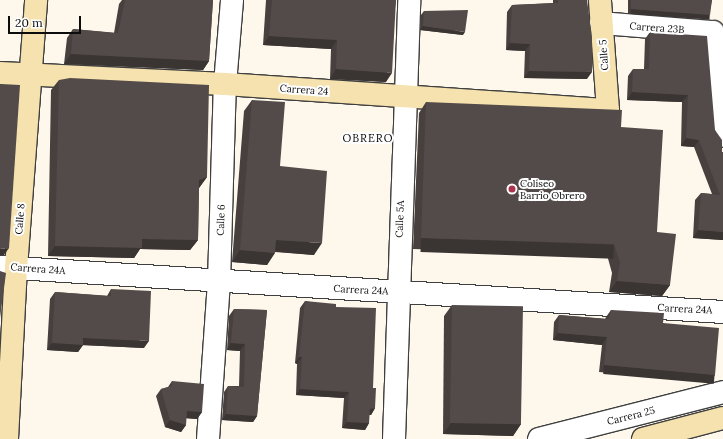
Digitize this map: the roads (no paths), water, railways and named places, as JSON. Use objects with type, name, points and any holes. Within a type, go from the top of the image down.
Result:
[{"type":"street","name":"Calle 8","points":[[7,439],[8,267],[32,75],[36,0]]},
{"type":"street","name":"Calle 6","points":[[208,439],[219,282],[225,84],[232,0]]},
{"type":"street","name":"Calle 5A","points":[[394,439],[397,292],[408,0]]},
{"type":"street","name":"Calle 5","points":[[600,0],[608,110]]},
{"type":"street","name":"Carrera 23B","points":[[601,23],[713,32],[722,136]]},
{"type":"street","name":"Carrera 24","points":[[0,74],[225,84],[404,98],[608,110]]},
{"type":"street","name":"Carrera 24A","points":[[8,267],[219,282],[723,312]]},
{"type":"street","name":"Carrera 25","points":[[539,439],[723,392]]},
{"type":"street","points":[[643,439],[723,418]]},
{"type":"place","name":"Coliseo Barrio Obrero","points":[[512,189]]},
{"type":"district","name":"OBRERO","points":[[368,138]]}]
